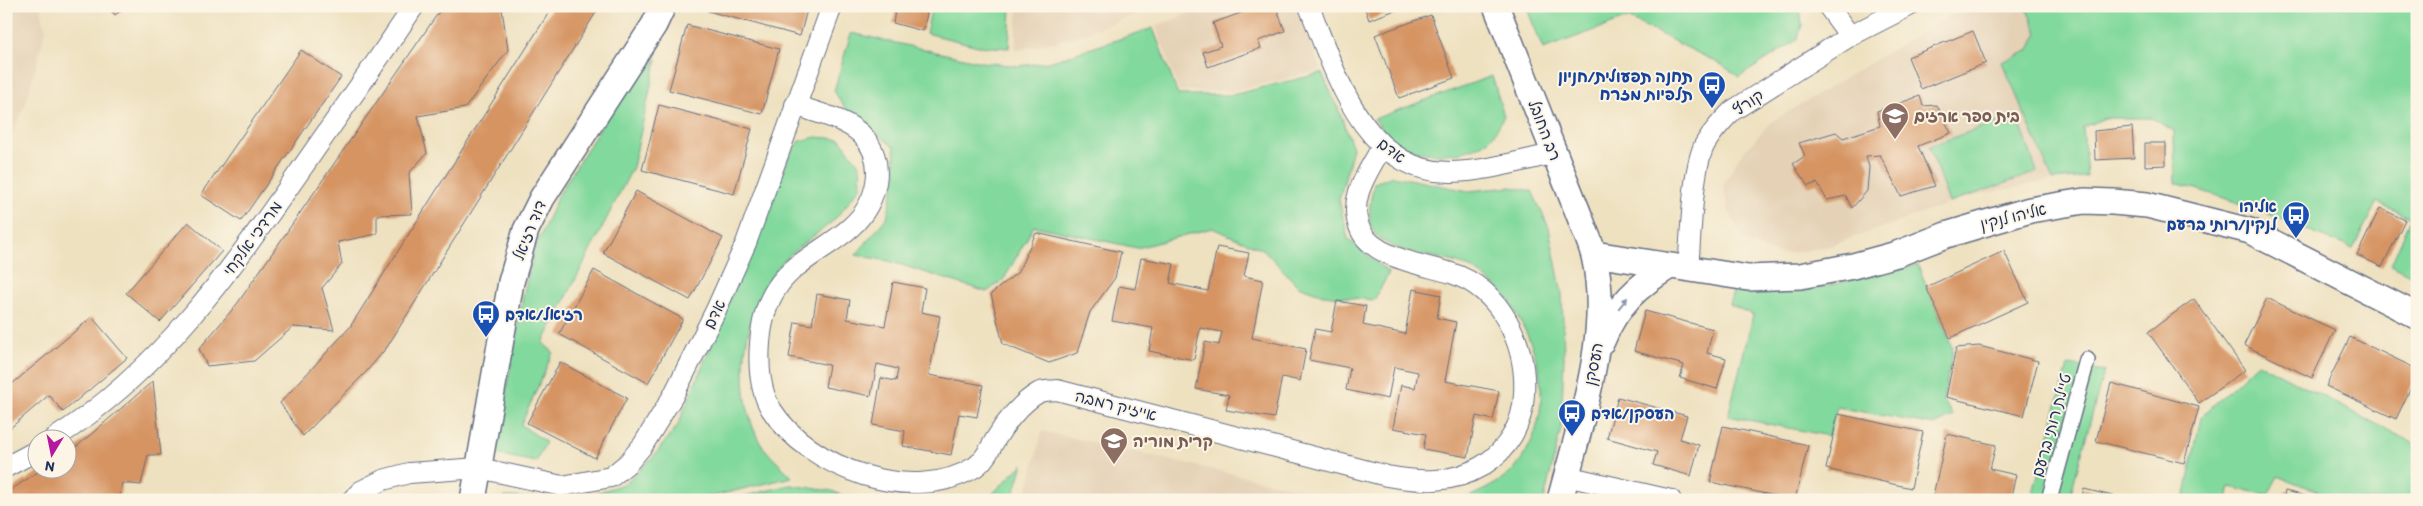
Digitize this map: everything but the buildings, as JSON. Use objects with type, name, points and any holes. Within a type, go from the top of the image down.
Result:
[{"type":"street","name":"מרדכי אלקחי","points":[[69,428],[119,391],[149,363],[204,304],[238,260],[414,6]]},
{"type":"street","name":"דוד רזיאל","points":[[474,488],[511,282],[526,230],[542,198],[654,25],[663,6]]},
{"type":"street","name":"אדם","points":[[474,488],[562,486],[611,477],[628,463],[643,445],[673,396],[716,310],[746,243],[832,6]]},
{"type":"street","name":"אדם","points":[[1309,6],[1336,77],[1353,109],[1382,147],[1404,162],[1431,170],[1452,172],[1506,165],[1553,154]]},
{"type":"street","name":"רב החובל","points":[[1496,6],[1594,254]]},
{"type":"street","points":[[1828,6],[1850,36]]},
{"type":"street","name":"קורץ","points":[[1679,267],[1697,170],[1706,143],[1718,125],[1732,111],[1850,36],[1908,6]]},
{"type":"street","name":"אייזיק רמבה","points":[[795,105],[841,122],[860,133],[877,160],[878,177],[873,196],[852,226],[798,266],[776,290],[763,320],[760,338],[759,354],[764,391],[771,408],[783,424],[797,439],[818,456],[836,467],[850,472],[910,487],[936,485],[959,478],[978,466],[1009,421],[1027,403],[1040,392],[1057,390],[1387,476],[1414,481],[1435,481],[1457,477],[1493,459],[1507,443],[1517,427],[1524,407],[1525,378],[1517,335],[1490,298],[1472,283],[1454,274],[1390,254],[1372,244],[1361,231],[1356,212],[1357,196],[1382,147]]},
{"type":"street","name":"אליהו לנקין","points":[[1594,254],[1748,278],[1800,276],[1853,266],[1897,254],[1946,235],[2030,210],[2084,201],[2114,202],[2146,205],[2250,231],[2417,316]]},
{"type":"street","name":"העסקן","points":[[1563,488],[1594,362],[1599,332],[1599,296],[1594,254]]},
{"type":"street","points":[[1594,362],[1606,330],[1615,313],[1645,281],[1679,267]]},
{"type":"street","name":"טיילת רותי ברעם","points":[[2049,500],[2088,360]]},
{"type":"street","points":[[6,467],[28,455]]},
{"type":"street","points":[[352,500],[361,491],[383,480],[409,473],[474,488]]},
{"type":"street","points":[[1563,488],[1671,500]]},
{"type":"shaded area","points":[[6,6],[40,6],[46,29],[26,103],[6,148]]},
{"type":"shaded area","points":[[1018,6],[1157,6],[1077,36],[1015,51]]},
{"type":"shaded area","points":[[1207,6],[1297,6],[1321,70],[1233,91],[1179,91],[1156,26]]},
{"type":"shaded area","name":"בית ספר ארזים","points":[[1966,6],[2025,6],[2039,33],[2028,51],[2002,62],[2053,180],[1968,197],[1828,247],[1783,254],[1764,250],[1744,240],[1729,212],[1723,186],[1739,157],[1771,122]]},
{"type":"shaded area","name":"קרית מוריה","points":[[1042,431],[1348,500],[1025,500]]},
{"type":"green space","points":[[932,6],[1011,6],[1009,48],[978,46],[926,33]]},
{"type":"green space","points":[[1526,6],[1800,6],[1802,25],[1797,40],[1739,77],[1722,65],[1628,18],[1543,49]]},
{"type":"green space","points":[[2025,6],[2417,6],[2417,278],[2391,265],[2411,218],[2377,202],[2353,249],[2266,213],[2175,183],[2174,131],[2151,118],[2105,118],[2083,127],[2087,177],[2053,180],[2002,62],[2028,51],[2038,33]]},
{"type":"green space","points":[[1153,28],[1178,95],[1232,95],[1322,73],[1353,148],[1339,200],[1348,239],[1389,273],[1374,300],[1323,295],[1298,286],[1264,250],[1212,228],[1137,248],[1034,226],[1004,279],[987,292],[889,261],[856,255],[887,217],[896,177],[894,147],[845,108],[834,91],[851,33],[981,62],[1019,66],[1049,62]]},
{"type":"green space","points":[[657,58],[633,167],[543,343],[553,352],[521,425],[546,442],[536,462],[495,454],[523,296],[535,248],[559,194],[614,106]]},
{"type":"green space","points":[[1492,76],[1504,116],[1490,139],[1480,146],[1455,153],[1441,154],[1414,150],[1402,146],[1392,139],[1374,119]]},
{"type":"green space","points":[[2017,115],[2037,172],[1949,203],[1929,146]]},
{"type":"green space","points":[[816,137],[840,139],[860,166],[861,186],[833,221],[786,259],[767,282],[757,303],[750,325],[744,372],[745,395],[757,437],[768,453],[792,477],[697,500],[504,500],[505,497],[579,499],[626,483],[654,456],[678,425],[789,156],[800,141]]},
{"type":"green space","points":[[1393,176],[1468,191],[1511,187],[1532,191],[1549,228],[1562,294],[1564,357],[1561,428],[1544,500],[1461,500],[1503,479],[1513,470],[1526,453],[1539,415],[1541,396],[1540,376],[1528,337],[1510,301],[1499,289],[1470,268],[1459,263],[1409,252],[1387,244],[1374,232],[1370,219],[1370,204],[1374,183]]},
{"type":"green space","points":[[1918,265],[1953,350],[1943,400],[1953,416],[1934,425],[1837,407],[1829,436],[1728,416],[1753,315],[1729,304],[1735,286],[1760,291],[1799,292]]},
{"type":"green space","points":[[2258,363],[2417,445],[2417,500],[2340,500],[2278,476],[2268,495],[2230,487],[2227,500],[2184,500],[2201,417]]},
{"type":"green space","points":[[2068,365],[2104,371],[2069,500],[2031,500]]},
{"type":"green space","points":[[1023,464],[1012,500],[986,500]]},
{"type":"green space","points":[[790,485],[832,491],[854,500],[729,500]]},
{"type":"place","name":"תחנה תפעולית/חניון תלפיות מזרח","points":[[1712,109]]},
{"type":"place","name":"בית ספר ארזים","points":[[1895,140]]},
{"type":"place","name":"אליהו לנקין/רותי ברעם","points":[[2296,239]]},
{"type":"place","name":"רזיאל/אדם","points":[[486,338]]},
{"type":"place","name":"העסקן/אדם","points":[[1572,437]]},
{"type":"place","name":"קרית מוריה","points":[[1114,465]]}]
